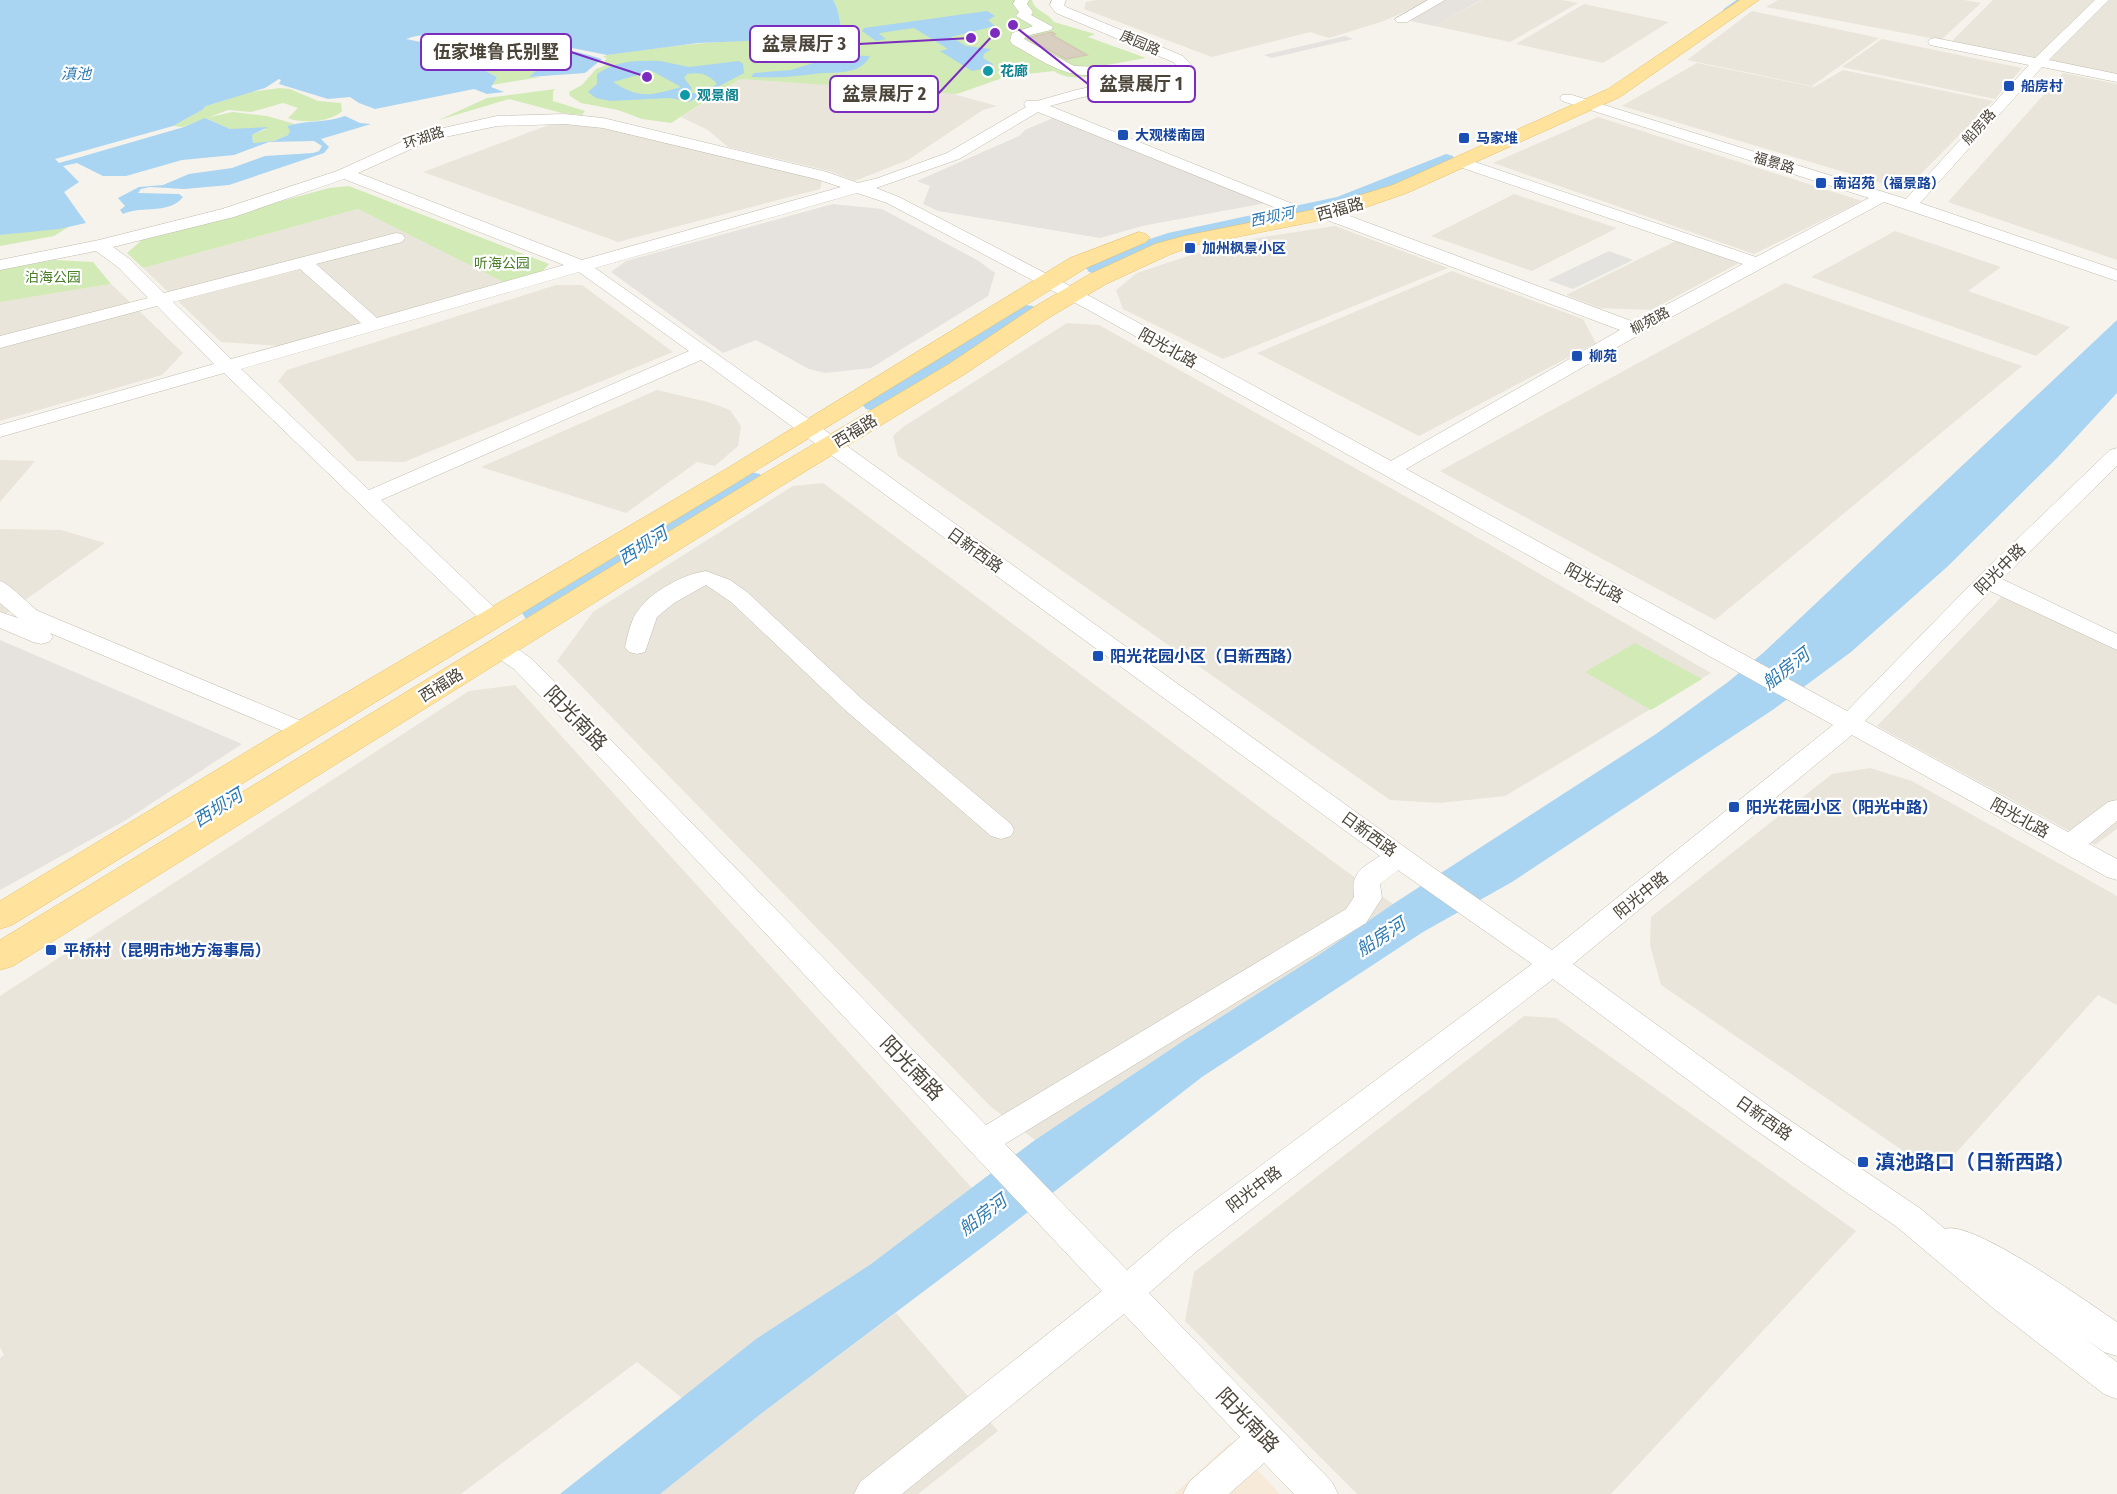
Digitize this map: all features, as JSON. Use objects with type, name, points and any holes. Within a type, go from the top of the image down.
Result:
[{"type":"main road","name":"西福路","points":[[0,957],[1116,269],[1163,249],[1221,234],[1325,213],[1383,195],[1589,105],[1644,74],[1672,52],[1751,0]]},
{"type":"main road","points":[[1618,70],[1691,20]]},
{"type":"main road","name":"西福路","points":[[0,917],[295,736],[1089,258],[1142,237],[1188,225],[1334,196],[1428,156],[1462,148],[1508,128],[1600,81]]},
{"type":"street","points":[[1022,0],[1020,4],[1026,12],[1023,16],[1046,27],[1021,33],[1017,36],[1017,41],[1069,69],[1082,72],[1098,70]]},
{"type":"street","name":"庚园路","points":[[0,431],[883,182],[953,156],[1033,105],[1177,73],[1185,66],[1178,59],[1061,10],[1057,5],[1059,0]]},
{"type":"street","points":[[1070,0],[1066,4],[1070,9],[1198,64],[1192,70],[1177,73]]},
{"type":"street","points":[[1402,19],[1438,0]]},
{"type":"street","name":"船房路","points":[[1909,205],[2039,62],[2102,0]]},
{"type":"street","points":[[1935,42],[2117,78]]},
{"type":"street","name":"福景路","points":[[1567,98],[1909,205],[2117,276]]},
{"type":"street","points":[[1033,105],[1287,207]]},
{"type":"street","name":"环湖路","points":[[0,265],[99,246],[262,202],[343,174],[405,144],[448,130],[497,121],[564,119],[603,123],[821,175],[893,200],[1048,282]]},
{"type":"street","points":[[1460,162],[1759,264]]},
{"type":"street","name":"日新西路","points":[[343,174],[362,178],[583,267],[833,445],[1762,1118],[1909,1218],[2005,1298],[2117,1383]]},
{"type":"street","name":"柳苑路","points":[[1390,470],[1635,329],[1882,197]]},
{"type":"street","points":[[1325,213],[1635,329]]},
{"type":"street","points":[[0,342],[305,264],[396,238]]},
{"type":"street","points":[[99,246],[125,264],[229,368],[492,618]]},
{"type":"street","points":[[305,264],[375,326]]},
{"type":"street","name":"阳光北路","points":[[1048,282],[2117,872]]},
{"type":"street","points":[[366,500],[673,363],[704,352]]},
{"type":"street","name":"阳光中路","points":[[873,1494],[1127,1291],[1185,1241],[1552,964],[1850,724],[1987,581],[2117,454]]},
{"type":"street","points":[[637,647],[644,620],[654,606],[694,581],[706,578],[718,583],[735,594],[815,671],[1001,830]]},
{"type":"street","points":[[1987,581],[2117,643]]},
{"type":"street","points":[[0,588],[0,593]]},
{"type":"street","points":[[0,588],[12,603],[30,616],[295,736]]},
{"type":"street","points":[[0,619],[295,736]]},
{"type":"street","name":"阳光南路","points":[[500,649],[518,660],[547,688],[1319,1494]]},
{"type":"street","points":[[2069,845],[2117,808]]},
{"type":"street","points":[[987,1146],[1356,916],[1368,898],[1366,882],[1374,873],[1410,865]]},
{"type":"street","name":"日新西路","points":[[1909,1218],[2012,1270],[2117,1341]]},
{"type":"street","points":[[1202,1494],[1266,1438]]},
{"type":"shaded area","points":[[1096,0],[1431,0],[1384,21],[1329,38],[1310,32],[1212,57],[1084,9],[1086,2]]},
{"type":"shaded area","points":[[1444,0],[1481,0],[1434,26],[1406,20]]},
{"type":"shaded area","points":[[1482,0],[1562,0],[1578,3],[1510,42],[1434,26]]},
{"type":"shaded area","points":[[1778,0],[1964,0],[1981,3],[1941,40],[1766,7]]},
{"type":"shaded area","points":[[1993,0],[2117,0],[2117,75],[1950,43]]},
{"type":"shaded area","points":[[1584,4],[1669,22],[1603,63],[1516,44]]},
{"type":"shaded area","points":[[1752,11],[1879,38],[1812,86],[1687,60]]},
{"type":"shaded area","points":[[1345,36],[1353,39],[1272,58],[1264,55]]},
{"type":"shaded area","points":[[1882,39],[2022,68],[1995,99],[1842,67]]},
{"type":"shaded area","points":[[1697,63],[1814,87],[1843,70],[1993,101],[1905,190],[1622,106]]},
{"type":"shaded area","points":[[2063,73],[2117,84],[2117,260],[1948,202]]},
{"type":"shaded area","points":[[740,79],[946,92],[997,106],[983,110],[908,160],[855,181],[829,171],[728,147],[708,130],[681,117]]},
{"type":"shaded area","points":[[1598,117],[1862,201],[1754,254],[1493,163]]},
{"type":"shaded area","points":[[1053,118],[1266,203],[1142,226],[1100,238],[938,211],[923,204],[930,186],[917,181],[1019,136],[1025,130]]},
{"type":"shaded area","points":[[562,120],[583,122],[822,180],[820,189],[618,242],[423,172]]},
{"type":"shaded area","points":[[1514,194],[1617,228],[1532,271],[1431,236]]},
{"type":"shaded area","points":[[833,204],[882,209],[977,260],[995,273],[988,296],[871,368],[825,373],[809,369],[756,340],[723,353],[611,272],[626,261]]},
{"type":"shaded area","points":[[358,209],[503,282],[281,346],[221,342],[143,268]]},
{"type":"shaded area","points":[[1335,226],[1448,268],[1223,359],[1123,309],[1116,290],[1137,273],[1188,256],[1244,240]]},
{"type":"shaded area","points":[[1895,231],[2001,267],[1968,291],[2070,327],[2036,356],[1811,277]]},
{"type":"shaded area","points":[[1676,241],[1739,263],[1651,310],[1599,308],[1566,295]]},
{"type":"shaded area","points":[[1609,251],[1633,260],[1573,289],[1548,280]]},
{"type":"shaded area","points":[[1452,271],[1583,319],[1596,343],[1419,436],[1257,353]]},
{"type":"shaded area","points":[[1785,283],[2022,366],[1715,620],[1440,471]]},
{"type":"shaded area","points":[[111,284],[183,353],[162,375],[0,421],[0,302]]},
{"type":"shaded area","points":[[556,285],[582,285],[673,352],[404,462],[357,461],[278,381],[287,370]]},
{"type":"shaded area","points":[[1067,323],[1099,325],[1421,505],[1711,673],[1505,796],[1440,803],[1390,800],[898,456],[893,436],[903,427]]},
{"type":"shaded area","points":[[657,390],[708,402],[730,410],[741,426],[738,446],[715,466],[697,462],[626,513],[481,467]]},
{"type":"shaded area","points":[[0,460],[35,461],[0,502]]},
{"type":"shaded area","points":[[823,483],[1393,904],[1035,1140],[990,1106],[557,661],[593,612],[793,486]]},
{"type":"shaded area","points":[[0,529],[61,530],[105,543],[0,618]]},
{"type":"shaded area","points":[[2011,587],[2117,637],[2117,829],[2095,845],[1877,726]]},
{"type":"shaded area","points":[[0,640],[242,744],[126,820],[0,890]]},
{"type":"shaded area","points":[[515,685],[972,1188],[871,1264],[756,1339],[682,1398],[637,1362],[461,1494],[0,1494],[0,1358],[4,1355],[0,1347],[0,996],[469,691]]},
{"type":"shaded area","points":[[1870,768],[1912,781],[2117,896],[2117,1005],[2098,995],[1937,1174],[1661,985],[1650,945],[1651,917],[1832,774]]},
{"type":"shaded area","points":[[1524,1016],[1556,1018],[1856,1231],[1611,1494],[1357,1494],[1185,1321],[1194,1272]]},
{"type":"shaded area","points":[[896,1313],[998,1431],[918,1494],[660,1494],[762,1413]]},
{"type":"shaded area","points":[[1231,1442],[1280,1494],[1174,1494]]},
{"type":"green space","points":[[833,0],[1032,0],[1036,7],[1054,22],[1095,34],[1088,37],[1146,58],[1107,65],[1116,72],[1084,77],[1068,77],[1054,71],[1008,76],[957,94],[740,79],[671,123],[642,119],[618,110],[581,103],[570,96],[569,92],[582,85],[596,69],[606,65],[603,63],[607,58],[603,57],[607,55],[727,42],[799,42],[800,39],[810,36],[842,31]]},
{"type":"green space","points":[[505,53],[531,55],[545,68],[530,77],[541,77],[491,85],[497,77],[478,67],[481,63]]},
{"type":"green space","points":[[290,89],[318,101],[341,103],[342,111],[324,120],[301,121],[288,118],[298,108],[283,103],[251,112],[228,110],[183,127],[173,126],[206,106],[250,92]]},
{"type":"green space","points":[[555,89],[553,101],[585,111],[582,115],[562,113],[509,99],[439,120],[487,98]]},
{"type":"green space","points":[[233,112],[267,116],[295,124],[287,126],[290,131],[288,135],[274,141],[253,144],[252,135],[266,129],[230,129],[205,118]]},
{"type":"green space","name":"听海公园","points":[[349,186],[549,264],[540,274],[503,282],[358,209],[143,268],[127,253],[143,239],[329,188]]},
{"type":"green space","points":[[70,226],[54,236],[0,246],[0,235]]},
{"type":"green space","name":"泊海公园","points":[[54,260],[93,262],[111,284],[0,302],[0,270]]},
{"type":"green space","points":[[1635,643],[1702,679],[1651,710],[1585,672]]},
{"type":"water","name":"滇池","points":[[0,0],[833,0],[842,31],[840,36],[810,36],[800,39],[800,43],[777,46],[769,45],[767,40],[698,43],[607,55],[562,46],[474,41],[449,35],[414,36],[406,39],[445,47],[468,61],[469,42],[553,48],[602,59],[585,73],[529,77],[543,68],[531,66],[527,60],[532,57],[530,55],[505,53],[481,63],[478,67],[497,77],[491,87],[504,92],[487,94],[474,89],[375,109],[350,97],[328,99],[279,84],[281,80],[279,79],[265,88],[206,106],[173,126],[55,159],[59,163],[184,127],[205,118],[230,129],[268,127],[252,135],[253,143],[274,141],[288,135],[290,131],[287,126],[301,123],[345,116],[360,123],[371,124],[321,139],[329,147],[324,153],[229,185],[184,189],[150,187],[141,189],[138,193],[179,194],[183,197],[177,203],[163,208],[130,211],[123,214],[120,210],[125,206],[118,198],[139,187],[163,185],[189,174],[232,168],[265,156],[313,153],[319,151],[322,146],[314,141],[269,142],[234,155],[182,160],[126,176],[103,176],[77,163],[63,166],[79,182],[64,192],[86,223],[59,229],[0,235]]},
{"type":"water","points":[[987,11],[995,16],[988,20],[995,26],[951,37],[966,46],[991,49],[984,54],[983,58],[993,64],[992,67],[972,71],[940,51],[948,49],[914,28],[880,33],[886,39],[876,41],[862,31],[864,28]]},
{"type":"water","points":[[839,55],[870,56],[859,67],[845,72],[751,77],[754,73],[791,70]]},
{"type":"water","points":[[635,61],[660,61],[689,67],[739,61],[743,64],[744,73],[689,102],[670,98],[610,101],[596,98],[588,92],[597,84],[597,74],[611,66]],"holes":[[[652,71],[681,87],[645,94],[631,91],[613,82]],[[687,74],[704,74],[717,84],[702,93],[692,93],[691,87],[684,78]]]},
{"type":"water","name":"船房河","points":[[2117,320],[2117,393],[2058,457],[1947,567],[1851,652],[1774,709],[1512,882],[1423,932],[1202,1077],[984,1246],[762,1413],[660,1494],[560,1494],[756,1339],[871,1264],[1035,1140],[1183,1041],[1656,734],[1728,682],[1763,653]]},
{"type":"building","points":[[1052,32],[1055,34],[1052,35],[1087,55],[1066,59],[1027,38]]},
{"type":"waterway","points":[[1725,10],[1739,0]]},
{"type":"waterway","name":"西坝河","points":[[1096,268],[1133,251],[1175,237],[1342,202],[1446,160]]},
{"type":"waterway","name":"西坝河","points":[[874,404],[1025,311]]},
{"type":"waterway","name":"西坝河","points":[[536,613],[751,479]]},
{"type":"place","name":"盆景展厅 1","points":[[1013,25]]},
{"type":"place","name":"盆景展厅 2","points":[[995,33]]},
{"type":"place","name":"盆景展厅 3","points":[[971,38]]},
{"type":"place","name":"花廊","points":[[988,71]]},
{"type":"place","name":"伍家堆鲁氏别墅","points":[[647,77]]},
{"type":"place","name":"船房村","points":[[2009,86]]},
{"type":"place","name":"观景阁","points":[[685,95]]},
{"type":"place","name":"大观楼南园","points":[[1123,135]]},
{"type":"place","name":"马家堆","points":[[1464,138]]},
{"type":"place","name":"南诏苑（福景路）","points":[[1821,183]]},
{"type":"place","name":"加州枫景小区","points":[[1190,248]]},
{"type":"place","name":"柳苑","points":[[1577,356]]},
{"type":"place","name":"阳光花园小区（日新西路）","points":[[1098,656]]},
{"type":"place","name":"阳光花园小区（阳光中路）","points":[[1734,807]]},
{"type":"place","name":"平桥村（昆明市地方海事局）","points":[[51,950]]},
{"type":"place","name":"滇池路口（日新西路）","points":[[1863,1162]]}]
